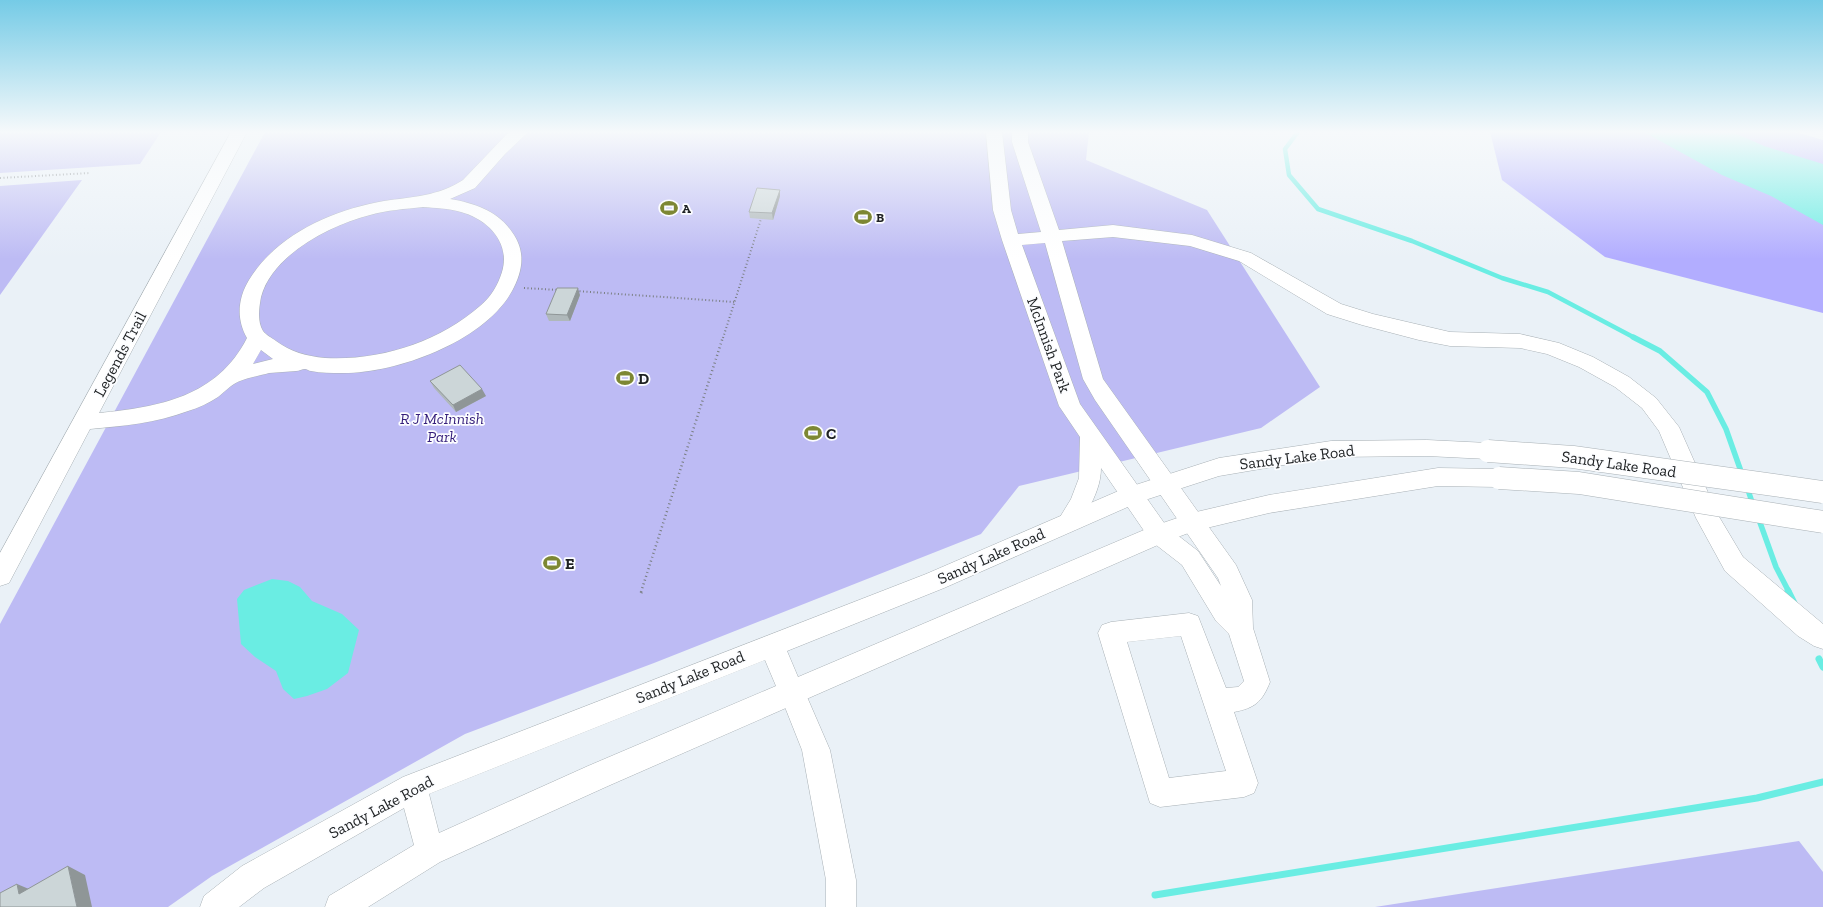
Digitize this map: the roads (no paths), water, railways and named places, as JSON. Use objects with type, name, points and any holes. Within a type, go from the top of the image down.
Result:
[{"type":"main road","name":"Legends Trail","points":[[0,576],[7,550],[83,422],[216,174]]},
{"type":"main road","points":[[423,202],[468,184],[477,174]]},
{"type":"main road","name":"McInnish Park","points":[[998,174],[1002,210],[1011,240],[1070,406],[1159,534],[1190,558],[1225,612],[1240,628]]},
{"type":"main road","name":"McInnish Park","points":[[1031,174],[1052,237],[1094,379],[1102,395],[1227,572],[1240,600],[1240,628]]},
{"type":"main road","points":[[468,184],[470,209]]},
{"type":"main road","points":[[228,378],[270,366],[308,364],[344,366],[385,361],[424,349],[460,331],[488,310],[506,286],[514,266],[513,248],[505,231],[490,218],[470,209],[448,204],[423,202],[394,205],[363,211],[333,222],[306,236],[282,252],[264,272],[251,295],[248,318],[257,338],[278,354],[308,364]]},
{"type":"main road","points":[[1011,240],[1113,232],[1192,241],[1245,257],[1334,309],[1369,320],[1419,333],[1450,339],[1520,341],[1552,348],[1586,362],[1622,382],[1649,403],[1668,427],[1708,518],[1734,564],[1807,628],[1823,638]]},
{"type":"main road","points":[[83,422],[157,414],[196,401],[228,378],[244,361],[257,338]]},
{"type":"main road","points":[[1069,522],[1081,502],[1090,478],[1091,436]]},
{"type":"main road","name":"Sandy Lake Road","points":[[215,907],[253,877],[413,787],[935,581],[1131,494],[1219,468],[1331,449],[1427,448],[1572,457],[1823,492]]},
{"type":"main road","name":"Sandy Lake Road","points":[[340,907],[430,852],[598,776],[1159,534],[1192,522],[1269,504],[1438,477],[1499,478],[1578,483],[1823,522]]},
{"type":"main road","points":[[1190,624],[1216,701],[1244,783],[1160,793],[1111,633],[1190,624]]},
{"type":"main road","points":[[1216,701],[1244,698],[1255,689],[1257,682],[1240,628]]},
{"type":"main road","points":[[771,645],[816,750],[841,880],[841,907]]},
{"type":"main road","points":[[413,787],[430,852]]},
{"type":"waterway","points":[[1289,174],[1318,209],[1412,241],[1502,278],[1548,292],[1635,338]]},
{"type":"waterway","points":[[1633,337],[1660,351],[1707,392],[1726,429],[1743,477]]},
{"type":"waterway","points":[[1747,487],[1753,505]]},
{"type":"waterway","points":[[1758,517],[1776,567],[1789,592]]},
{"type":"waterway","points":[[1788,591],[1794,603]]},
{"type":"waterway","points":[[1819,659],[1823,667]]},
{"type":"waterway","points":[[1155,895],[1757,798],[1823,782]]},
{"type":"place","name":"A","points":[[669,208]]},
{"type":"place","name":"B","points":[[863,217]]},
{"type":"place","name":"D","points":[[625,378]]},
{"type":"place","name":"C","points":[[813,433]]},
{"type":"place","name":"E","points":[[552,563]]},
{"type":"park label","name":"R J McInnish Park","points":[[442,427]]}]
